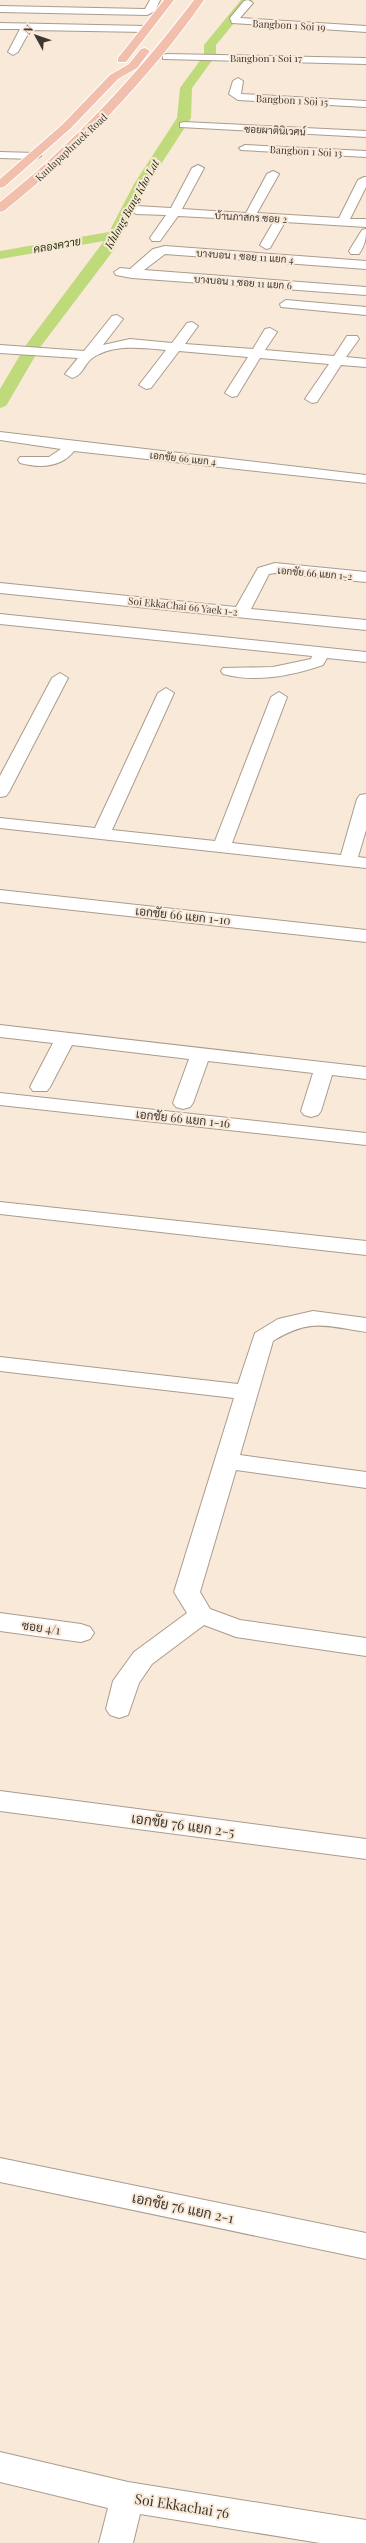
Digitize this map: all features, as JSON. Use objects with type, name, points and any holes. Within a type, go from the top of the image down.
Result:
[{"type":"main road","name":"Kanlapaphruek Road","points":[[0,208],[81,140],[136,80],[190,12],[203,3]]},
{"type":"main road","name":"Kanlapaphruek Road","points":[[136,80],[149,73],[166,57],[203,3]]},
{"type":"main road","name":"Kanlapaphruek Road","points":[[165,23],[174,5]]},
{"type":"main road","name":"Kanlapaphruek Road","points":[[114,77],[114,72],[122,59],[146,30],[174,5]]},
{"type":"main road","name":"Kanlapaphruek Road","points":[[0,185],[67,126],[114,77],[132,66],[151,42]]},
{"type":"street","points":[[0,9],[147,12],[151,10],[155,0]]},
{"type":"street","name":"Bangbon 1 Soi 19","points":[[248,3],[235,18],[236,21],[366,29]]},
{"type":"street","points":[[0,26],[146,30]]},
{"type":"street","points":[[13,52],[26,27]]},
{"type":"street","name":"Bangbon 1 Soi 17","points":[[166,57],[366,60]]},
{"type":"street","name":"Bangbon 1 Soi 15","points":[[238,82],[234,94],[244,98],[366,104]]},
{"type":"street","name":"ซอยผาตินิเวศน์","points":[[184,125],[366,134]]},
{"type":"street","name":"Bangbon 1 Soi 13","points":[[245,148],[366,154]]},
{"type":"street","points":[[0,155],[34,156]]},
{"type":"street","points":[[156,238],[174,213],[198,168]]},
{"type":"street","points":[[250,216],[273,174]]},
{"type":"street","points":[[343,221],[364,180]]},
{"type":"street","name":"บ้านภาสกร ซอย 2","points":[[136,210],[366,223]]},
{"type":"street","points":[[266,245],[281,218]]},
{"type":"street","points":[[355,251],[366,232]]},
{"type":"street","name":"บางบอน 1 ซอย 11 แยก 4","points":[[126,273],[157,252],[164,250],[366,265]]},
{"type":"street","name":"บางบอน 1 ซอย 11 แยก 6","points":[[126,273],[366,291]]},
{"type":"street","points":[[286,304],[366,311]]},
{"type":"street","points":[[72,374],[117,319]]},
{"type":"street","points":[[146,385],[192,326]]},
{"type":"street","points":[[232,393],[255,353],[270,332]]},
{"type":"street","points":[[312,399],[339,361],[352,339]]},
{"type":"street","points":[[1,349],[89,355],[114,345],[130,343],[366,363]]},
{"type":"street","name":"เอกชัย 66 แยก 4","points":[[0,436],[70,446],[366,479]]},
{"type":"street","points":[[24,460],[54,461],[64,456],[70,446]]},
{"type":"street","name":"เอกชัย 66 แยก 1-2","points":[[241,612],[264,571],[275,568],[366,577]]},
{"type":"street","name":"Soi EkkaChai 66 Yaek 1-2","points":[[0,588],[366,625]]},
{"type":"street","points":[[0,618],[366,657]]},
{"type":"street","points":[[229,671],[257,674],[278,672],[317,662],[322,653]]},
{"type":"street","points":[[1,787],[60,678]]},
{"type":"street","points":[[101,834],[166,693]]},
{"type":"street","points":[[222,847],[278,697]]},
{"type":"street","points":[[348,861],[366,799]]},
{"type":"street","points":[[0,823],[366,863]]},
{"type":"street","name":"เอกชัย 66 แยก 1-10","points":[[0,896],[366,936]]},
{"type":"street","points":[[0,1031],[366,1074]]},
{"type":"street","points":[[40,1086],[65,1039]]},
{"type":"street","points":[[183,1104],[201,1054]]},
{"type":"street","points":[[311,1111],[324,1070]]},
{"type":"street","name":"เอกชัย 66 แยก 1-16","points":[[0,1099],[366,1139]]},
{"type":"street","points":[[0,1208],[366,1248]]},
{"type":"street","points":[[366,1325],[313,1318],[286,1324],[263,1338],[187,1592],[201,1615],[236,1628],[366,1647]]},
{"type":"street","points":[[0,1364],[247,1392]]},
{"type":"street","points":[[227,1461],[366,1480]]},
{"type":"street","points":[[119,1709],[126,1681],[143,1658],[201,1615]]},
{"type":"street","name":"ซอย 4/1","points":[[0,1622],[81,1633]]},
{"type":"street","name":"เอกชัย 76 แยก 2-5","points":[[0,1801],[366,1849]]},
{"type":"street","name":"เอกชัย 76 แยก 2-1","points":[[0,2170],[366,2246]]},
{"type":"street","name":"Soi Ekkachai 76","points":[[0,2467],[128,2497],[366,2535]]},
{"type":"street","points":[[116,2543],[128,2497]]},
{"type":"waterway","name":"Khlong Bang Kho Lat","points":[[0,403],[34,345],[106,251],[141,184],[184,118],[186,88],[210,55],[210,45],[247,0]]},
{"type":"waterway","name":"คลองควาย","points":[[0,255],[114,235]]}]
